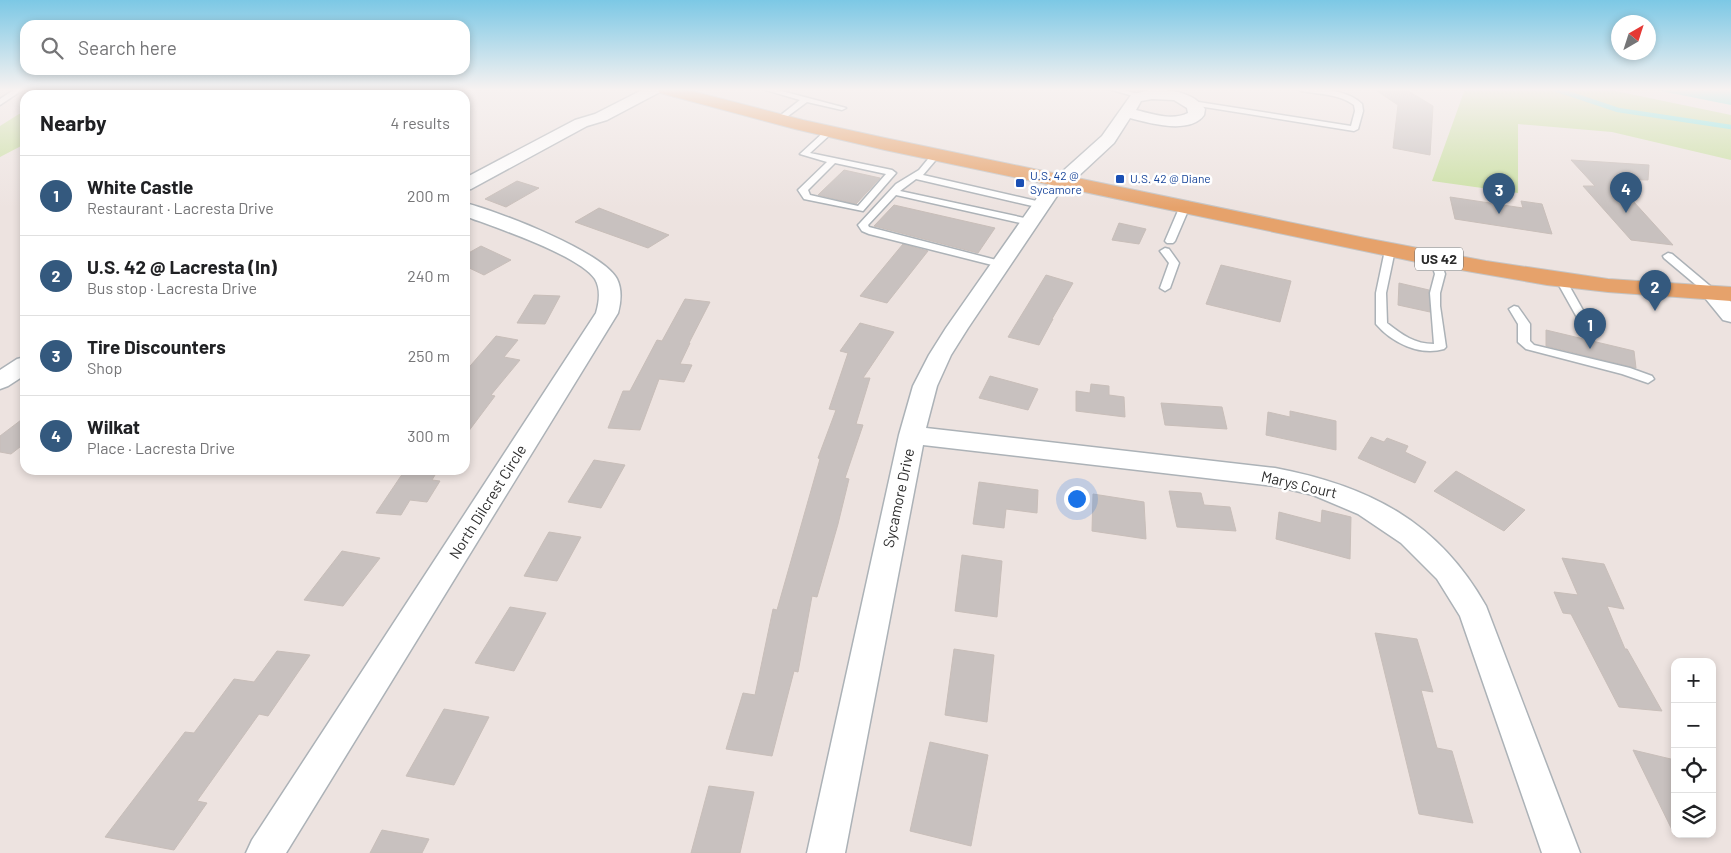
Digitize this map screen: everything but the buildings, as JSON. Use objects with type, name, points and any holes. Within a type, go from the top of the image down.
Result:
[{"type":"main road","name":"US 42","points":[[816,129],[1435,259],[1627,289],[1721,293]]},
{"type":"street","points":[[470,182],[570,129]]},
{"type":"street","name":"Sycamore Drive","points":[[826,853],[912,435],[925,386],[940,355],[1050,192],[1108,139],[1115,129]]},
{"type":"street","name":"North Dilcrest Circle","points":[[265,853],[607,313],[610,301],[606,279],[587,261],[470,211]]},
{"type":"street","points":[[1721,293],[1731,314]]},
{"type":"street","points":[[0,381],[20,367]]},
{"type":"street","name":"Marys Court","points":[[912,435],[1275,477],[1318,486],[1343,495],[1391,521],[1435,557],[1466,596],[1478,624],[1560,853]]},
{"type":"lane","points":[[829,132],[804,154],[834,160],[892,173],[860,209],[807,197],[803,190],[834,160]]},
{"type":"lane","points":[[936,155],[922,172],[913,176],[894,192],[864,225],[865,229],[1000,264]]},
{"type":"lane","points":[[913,176],[959,186],[1035,213]]},
{"type":"lane","points":[[932,200],[946,184]]},
{"type":"lane","points":[[945,203],[959,186]]},
{"type":"lane","points":[[894,192],[945,203],[1035,213]]},
{"type":"lane","points":[[1170,241],[1185,206]]},
{"type":"lane","points":[[1390,250],[1381,293],[1382,324],[1402,341],[1425,349],[1440,347],[1435,306],[1435,293],[1440,274],[1435,259]]},
{"type":"lane","points":[[1165,251],[1174,263],[1165,288]]},
{"type":"lane","points":[[1668,256],[1721,293]]},
{"type":"lane","points":[[1561,280],[1584,321]]},
{"type":"lane","points":[[1514,309],[1524,324],[1524,342],[1530,347],[1648,379]]},
{"type":"green space","points":[[0,129],[20,129],[20,147],[0,157]]},
{"type":"green space","points":[[1451,129],[1518,129],[1518,193],[1432,181]]},
{"type":"green space","points":[[1574,129],[1731,129],[1731,160],[1612,132]]},
{"type":"place","name":"U.S. 42 @ Diane","points":[[1120,179]]},
{"type":"place","name":"U.S. 42 @ Sycamore","points":[[1020,183]]},
{"type":"place","name":"Wilkat","points":[[1626,213]]},
{"type":"place","name":"Tire Discounters","points":[[1499,214]]},
{"type":"place","name":"U.S. 42 @ Lacresta (In)","points":[[1655,311]]},
{"type":"place","name":"White Castle","points":[[1590,349]]}]
